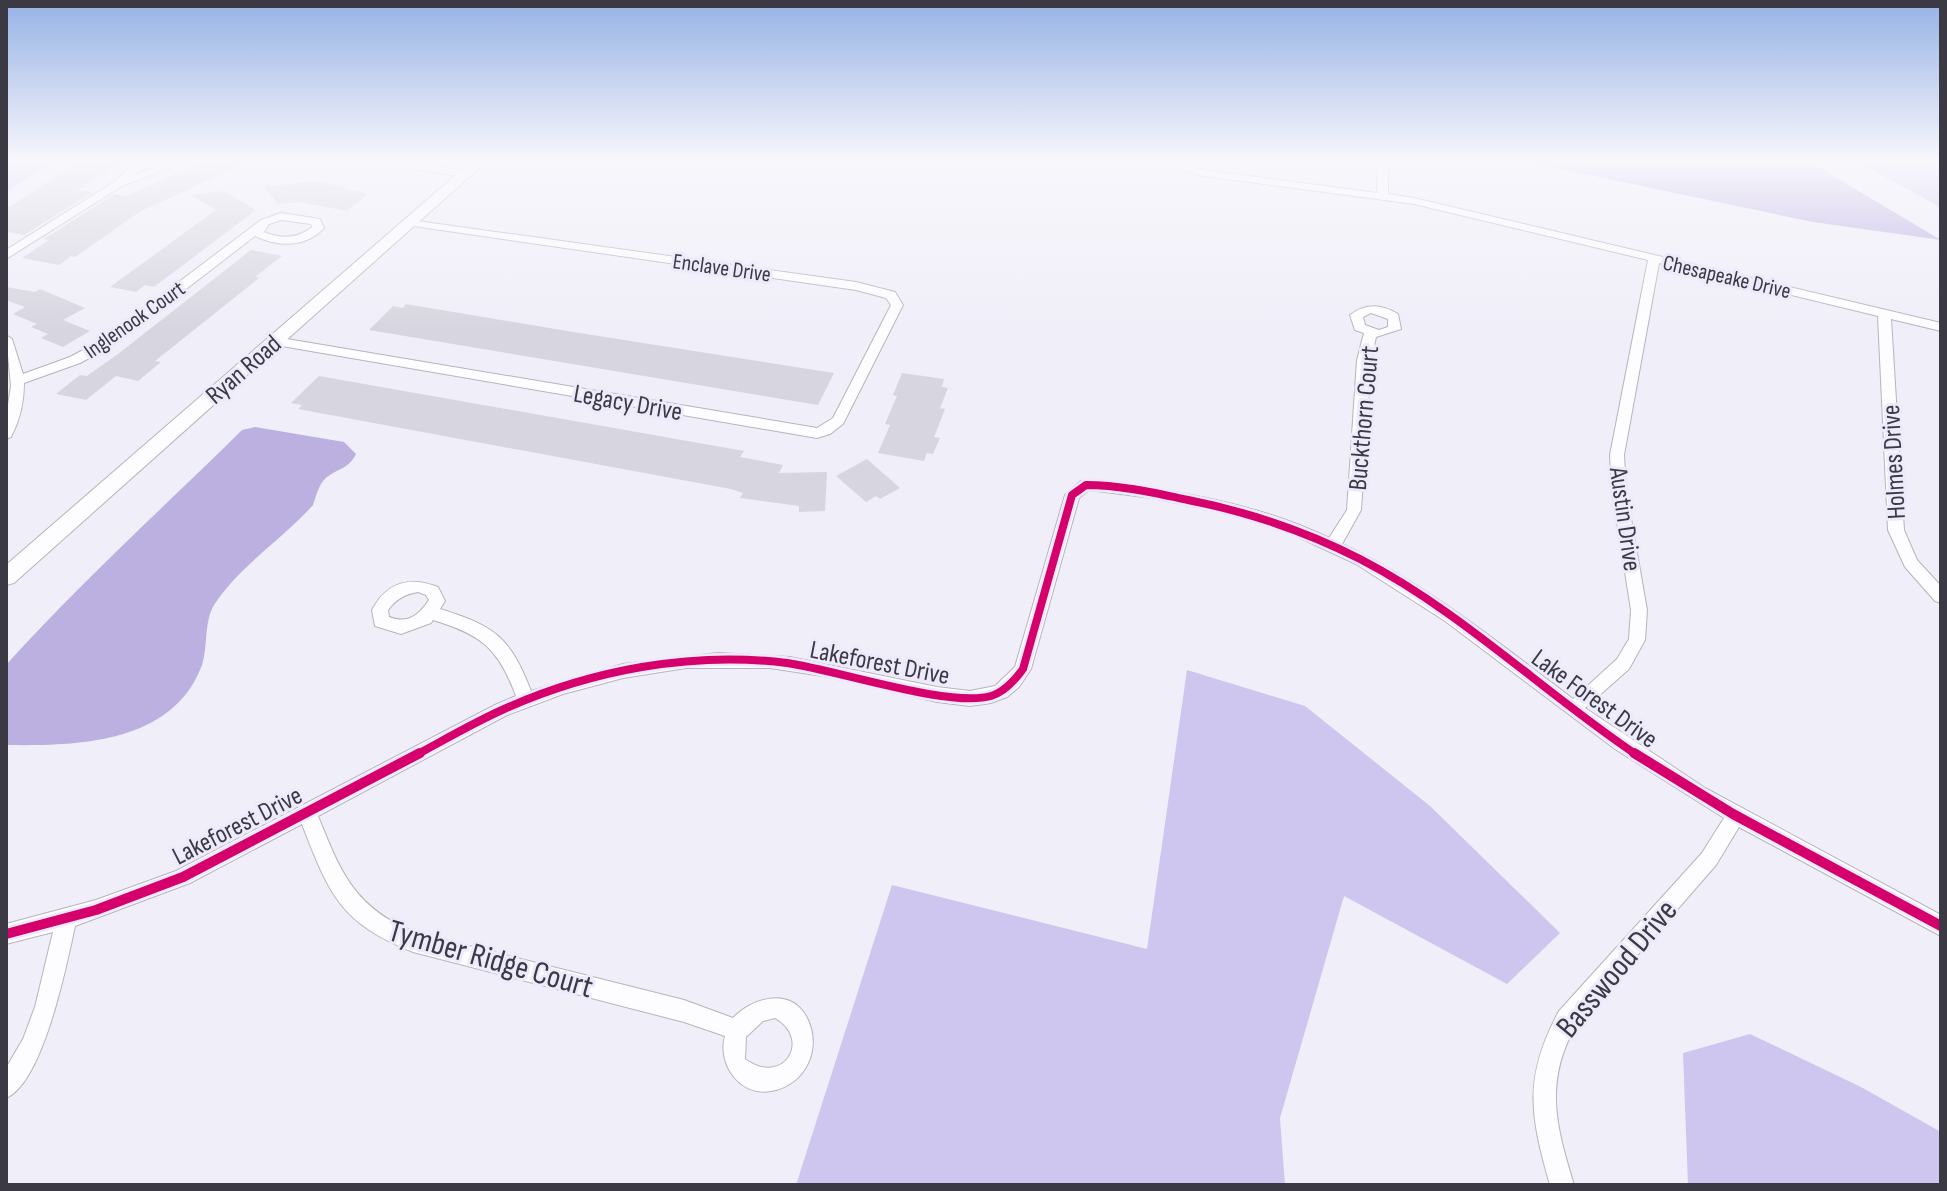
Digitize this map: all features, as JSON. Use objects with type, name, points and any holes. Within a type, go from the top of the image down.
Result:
[{"type":"main road","name":"Ryan Road","points":[[6,577],[417,217]]},
{"type":"street","points":[[6,255],[67,217]]},
{"type":"street","name":"Inglenook Court","points":[[18,380],[75,360],[107,343],[262,225],[284,217]]},
{"type":"street","name":"Inglenook Court","points":[[240,242],[269,237],[300,239],[312,234],[318,224],[312,219],[291,217]]},
{"type":"street","name":"Chesapeake Drive","points":[[1480,217],[1941,327]]},
{"type":"street","name":"Enclave Drive","points":[[410,223],[856,286],[891,295]]},
{"type":"street","points":[[262,225],[257,233],[269,237]]},
{"type":"street","name":"Austin Drive","points":[[1574,708],[1623,664],[1637,640],[1639,610],[1619,490],[1617,455],[1654,259]]},
{"type":"street","name":"Legacy Drive","points":[[275,341],[817,433],[838,421],[897,305],[891,295]]},
{"type":"street","name":"Holmes Drive","points":[[1884,313],[1896,530],[1911,563],[1941,597]]},
{"type":"street","name":"Buckthorn Court","points":[[1333,545],[1351,518],[1356,499],[1364,360],[1371,332]]},
{"type":"street","points":[[6,339],[18,380],[15,415],[6,434]]},
{"type":"street","name":"Lakeforest Drive","points":[[6,934],[66,920],[142,895],[468,726],[526,699],[613,672],[681,662],[725,660],[782,663],[956,697],[991,695],[1004,690],[1023,669],[1072,495],[1078,489],[1097,485],[1225,509]]},
{"type":"street","name":"Lake Forest Drive","points":[[1225,509],[1284,525],[1333,545],[1420,595],[1665,773],[1941,926]]},
{"type":"street","points":[[431,613],[478,628],[494,639],[512,661],[526,699]]},
{"type":"street","name":"Tymber Ridge Court","points":[[307,812],[336,884],[358,912],[388,932],[413,942],[684,1011],[737,1030]]},
{"type":"street","name":"Basswood Drive","points":[[1562,1185],[1547,1129],[1543,1099],[1545,1069],[1551,1045],[1567,1019],[1709,859],[1737,814]]},
{"type":"street","points":[[6,1087],[35,1042],[45,1015],[66,920]]},
{"type":"shaded area","points":[[1787,217],[1902,217],[1941,240]]},
{"type":"shaded area","points":[[255,427],[344,442],[356,454],[348,465],[323,481],[313,505],[248,565],[214,605],[202,665],[188,691],[169,711],[146,725],[120,735],[62,744],[6,745],[6,665],[242,430]]},
{"type":"shaded area","points":[[1187,670],[1305,706],[1430,806],[1560,933],[1507,984],[1344,896],[1280,1118],[1285,1185],[796,1185],[892,885],[1147,949]]},
{"type":"shaded area","points":[[1750,1034],[1861,1087],[1941,1132],[1941,1185],[1688,1185],[1683,1053]]},
{"type":"building","points":[[6,217],[54,217],[24,235],[6,232]]},
{"type":"building","points":[[79,217],[133,217],[59,265],[22,258],[49,240],[44,239]]},
{"type":"building","points":[[207,217],[247,217],[154,287],[145,285],[136,292],[110,287]]},
{"type":"building","points":[[251,250],[282,256],[155,361],[161,362],[138,381],[116,376],[86,400],[56,394],[80,375],[87,376],[118,354]]},
{"type":"building","points":[[6,287],[35,292],[40,289],[85,308],[63,320],[90,331],[63,347],[41,338],[48,334],[31,327],[37,324],[13,314],[25,307],[6,300]]},
{"type":"building","points":[[406,304],[834,373],[818,405],[369,330],[393,306],[403,308]]},
{"type":"building","points":[[902,373],[944,379],[942,387],[948,388],[940,408],[945,409],[934,437],[940,438],[933,454],[927,453],[924,461],[878,453],[890,425],[885,424],[897,396],[893,395]]},
{"type":"building","points":[[319,376],[744,451],[740,457],[783,465],[779,473],[827,472],[825,511],[799,512],[799,506],[740,498],[743,493],[731,489],[298,409],[302,405],[291,403]]},
{"type":"building","points":[[867,459],[900,488],[880,499],[876,496],[866,502],[836,476]]},
{"type":"cycle path","points":[[6,934],[96,910],[183,877],[501,710],[592,678],[686,661],[750,660],[809,667],[948,696],[980,698],[996,694],[1009,686],[1023,669],[1072,495],[1086,485],[1152,493],[1235,510],[1314,537],[1362,560],[1451,617],[1578,713],[1665,773],[1767,833],[1941,926]]}]
